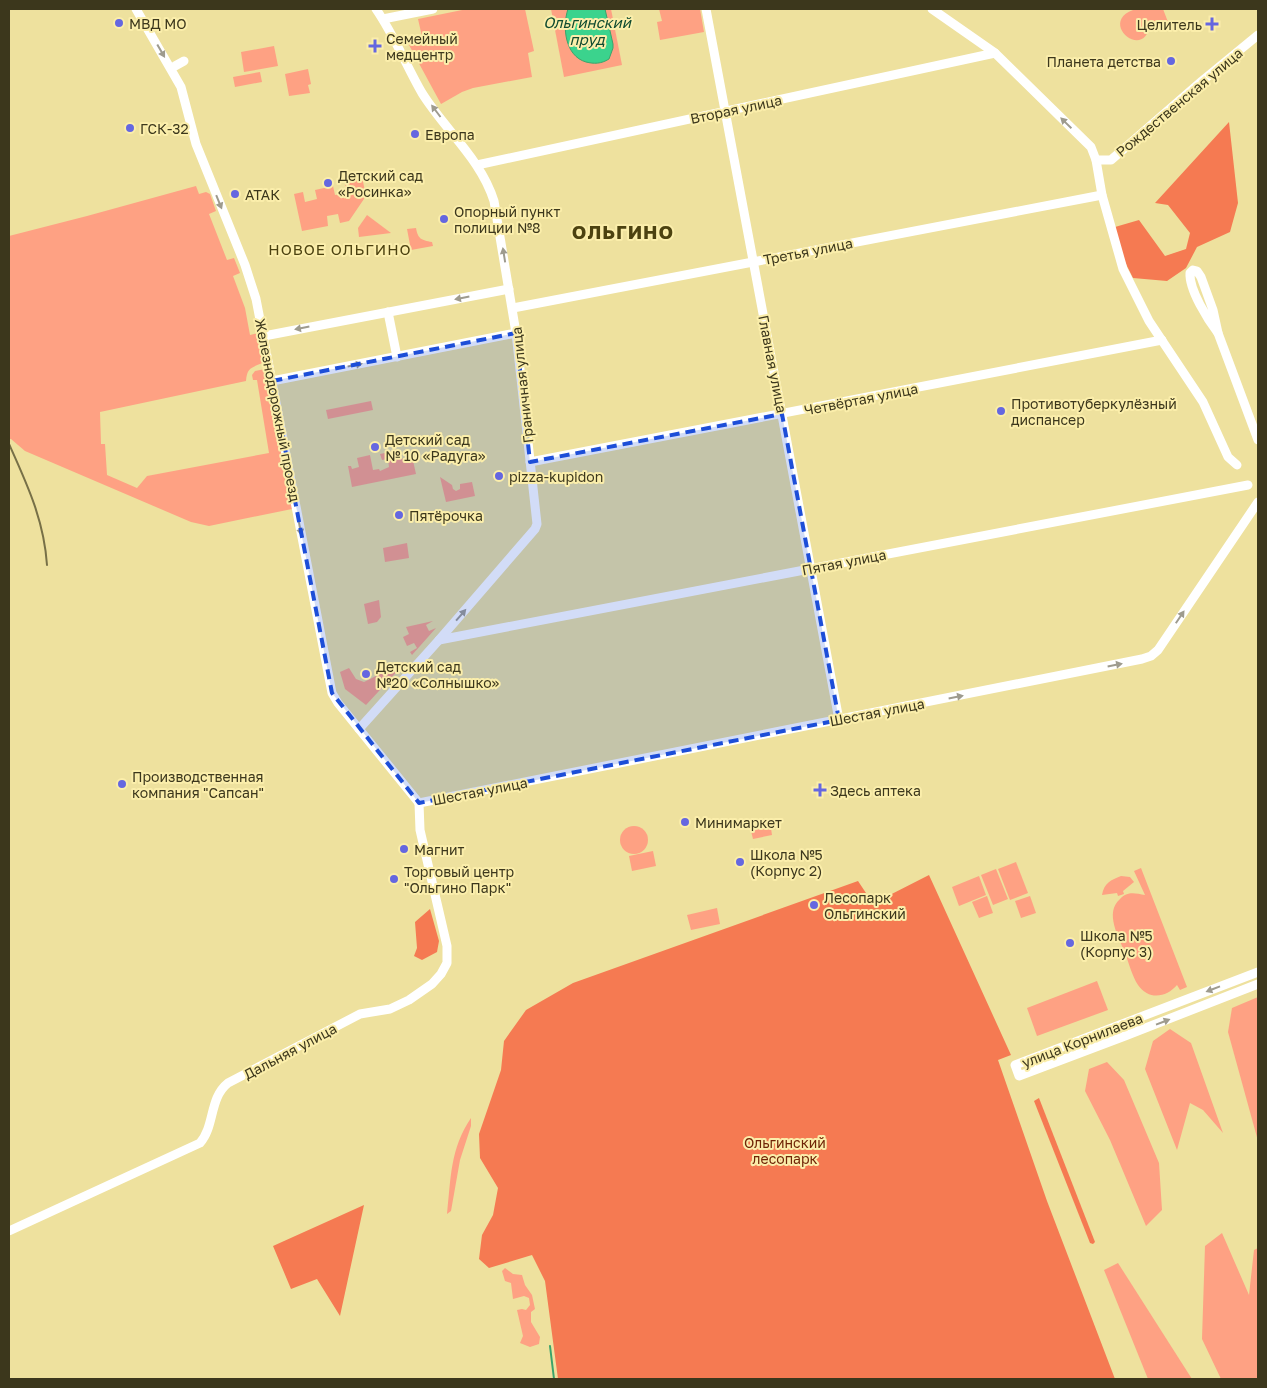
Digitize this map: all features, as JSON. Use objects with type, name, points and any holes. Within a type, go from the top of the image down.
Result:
[{"type":"street","name":"Железнодорожный проезд","points":[[136,9],[181,87],[196,144],[254,292],[264,336],[330,688],[334,698],[358,730],[419,803]]},
{"type":"street","name":"Граничная улица","points":[[358,730],[439,640],[535,529],[537,524],[513,308],[494,201],[489,186],[477,165],[423,94],[376,9]]},
{"type":"street","points":[[383,19],[433,9]]},
{"type":"street","name":"Главная улица","points":[[706,9],[839,720]]},
{"type":"street","points":[[932,9],[995,53],[1091,147],[1096,160],[1102,195],[1121,264],[1149,321],[1203,402],[1228,457],[1237,465]]},
{"type":"street","name":"Рождественская улица","points":[[1096,160],[1111,160],[1258,35]]},
{"type":"street","name":"Вторая улица","points":[[477,165],[995,53]]},
{"type":"street","points":[[175,66],[184,61]]},
{"type":"street","name":"Третья улица","points":[[513,308],[1102,195]]},
{"type":"street","points":[[1218,333],[1206,316],[1196,296],[1190,276],[1193,270],[1199,273],[1204,284],[1213,310],[1218,333],[1258,440]]},
{"type":"street","points":[[264,336],[510,289]]},
{"type":"street","points":[[388,312],[397,357]]},
{"type":"street","points":[[272,381],[516,333]]},
{"type":"street","name":"Четвёртая улица","points":[[530,462],[1162,340]]},
{"type":"street","name":"Пятая улица","points":[[439,640],[1248,485]]},
{"type":"street","name":"Шестая улица","points":[[419,803],[1147,658],[1158,650],[1258,502]]},
{"type":"street","name":"Дальняя улица","points":[[9,1231],[200,1143],[209,1125],[218,1095],[228,1083],[360,1014],[385,1011],[402,1004],[437,979],[447,964],[448,946],[420,830],[419,803]]},
{"type":"street","name":"улица Корнилаева","points":[[1258,972],[1015,1065],[1019,1076],[1258,984]]},
{"type":"highlighted area","points":[[516,333],[530,462],[782,414],[839,720],[419,803],[332,693],[272,381]]},
{"type":"shaded area","points":[[467,9],[525,9],[534,51],[528,53],[532,77],[473,88],[441,104],[409,45],[423,41],[418,19]]},
{"type":"shaded area","points":[[551,9],[611,9],[622,65],[564,77]]},
{"type":"shaded area","points":[[659,9],[700,9],[704,32],[660,40],[657,22],[662,21]]},
{"type":"shaded area","points":[[1133,9],[1163,9],[1168,22],[1150,24],[1146,35],[1140,40],[1133,40],[1126,36],[1120,23],[1123,16]]},
{"type":"shaded area","points":[[274,46],[278,66],[244,72],[241,52]]},
{"type":"shaded area","points":[[308,69],[311,84],[308,85],[310,93],[289,96],[285,74]]},
{"type":"shaded area","points":[[260,72],[262,82],[235,87],[233,77]]},
{"type":"shaded area","points":[[361,172],[366,196],[349,221],[340,223],[338,214],[327,216],[328,226],[302,231],[294,194],[303,192],[305,202],[317,199],[315,190],[333,186],[335,195],[346,193],[345,184],[349,183],[356,173]]},
{"type":"shaded area","points":[[196,186],[199,194],[206,192],[210,194],[216,211],[209,214],[227,260],[234,258],[240,273],[233,276],[245,308],[250,335],[258,333],[264,362],[249,370],[246,381],[100,412],[101,444],[105,444],[107,475],[137,488],[147,476],[269,453],[257,380],[253,380],[252,375],[255,371],[265,369],[292,509],[209,526],[191,522],[25,451],[9,439],[9,236]]},
{"type":"shaded area","points":[[367,215],[391,233],[359,237],[358,228]]},
{"type":"shaded area","points":[[416,228],[419,237],[432,242],[433,246],[411,250],[407,229]]},
{"type":"shaded area","points":[[371,401],[373,410],[328,419],[326,410]]},
{"type":"shaded area","points":[[399,450],[401,459],[412,456],[416,474],[352,487],[348,466],[351,466],[352,469],[359,467],[357,458],[370,455],[373,470],[379,469],[380,471],[389,467],[388,459],[382,460],[380,454]]},
{"type":"shaded area","points":[[440,477],[452,485],[456,491],[460,489],[460,484],[472,482],[475,496],[446,502]]},
{"type":"shaded area","points":[[407,543],[409,558],[385,562],[383,548]]},
{"type":"shaded area","points":[[379,600],[381,617],[377,622],[368,624],[364,604]]},
{"type":"shaded area","points":[[433,621],[426,625],[429,631],[436,628],[412,655],[410,652],[417,648],[414,643],[407,646],[403,637],[409,634],[406,627]]},
{"type":"shaded area","points":[[404,662],[366,705],[345,689],[340,672],[349,668],[356,679],[364,682]]},
{"type":"shaded area","points":[[770,822],[772,835],[753,839],[750,827]]},
{"type":"shaded area","points":[[634,826],[644,830],[648,840],[644,850],[634,854],[624,850],[620,840],[624,830]]},
{"type":"shaded area","points":[[653,851],[656,866],[632,871],[629,856]]},
{"type":"shaded area","points":[[1016,862],[1028,893],[1010,900],[998,869]]},
{"type":"shaded area","points":[[1141,868],[1187,987],[1180,990],[1177,985],[1168,992],[1158,996],[1147,993],[1138,985],[1132,974],[1113,918],[1115,905],[1123,896],[1131,893],[1145,895],[1134,871]]},
{"type":"shaded area","points":[[996,869],[1008,899],[993,905],[981,875]]},
{"type":"shaded area","points":[[979,876],[986,895],[959,906],[952,887]]},
{"type":"shaded area","points":[[1121,876],[1130,877],[1134,882],[1123,891],[1124,894],[1118,896],[1117,893],[1102,895],[1108,882]]},
{"type":"shaded area","points":[[987,896],[993,913],[979,918],[972,902]]},
{"type":"shaded area","points":[[1030,896],[1036,913],[1021,918],[1015,901]]},
{"type":"shaded area","points":[[717,908],[720,924],[691,930],[687,915]]},
{"type":"shaded area","points":[[1097,981],[1108,1010],[1037,1036],[1027,1008]]},
{"type":"shaded area","points":[[1258,997],[1258,1141],[1228,1032],[1232,1008]]},
{"type":"shaded area","points":[[1170,1029],[1191,1043],[1223,1133],[1203,1110],[1190,1103],[1177,1150],[1145,1069],[1153,1041]]},
{"type":"shaded area","points":[[1107,1062],[1124,1080],[1159,1163],[1162,1210],[1146,1226],[1110,1140],[1085,1091],[1089,1069]]},
{"type":"shaded area","points":[[471,1118],[471,1126],[460,1160],[451,1211],[447,1214],[455,1153]]},
{"type":"shaded area","points":[[1222,1233],[1249,1295],[1254,1250],[1258,1248],[1258,1379],[1221,1379],[1202,1339],[1205,1246]]},
{"type":"shaded area","points":[[1118,1263],[1192,1379],[1148,1379],[1104,1270]]},
{"type":"shaded area","points":[[505,1268],[513,1274],[522,1275],[525,1285],[532,1295],[535,1309],[531,1312],[531,1322],[540,1337],[539,1344],[530,1347],[520,1343],[523,1336],[517,1310],[526,1310],[530,1305],[529,1298],[524,1296],[513,1299],[511,1283],[505,1281],[502,1271]]},
{"type":"green space","points":[[1229,122],[1238,203],[1230,232],[1197,247],[1186,268],[1167,281],[1133,278],[1122,256],[1115,227],[1139,220],[1165,256],[1186,249],[1190,233],[1168,205],[1155,203]]},
{"type":"green space","name":"Ольгинский лесопарк","points":[[929,875],[1011,1055],[998,1060],[1047,1201],[1115,1379],[558,1379],[545,1281],[532,1255],[489,1268],[479,1259],[482,1235],[493,1215],[498,1188],[480,1158],[479,1134],[501,1070],[504,1041],[526,1010],[573,983],[858,881],[868,896],[876,902]]},
{"type":"green space","points":[[430,909],[439,941],[437,952],[422,960],[414,956],[417,948],[415,922]]},
{"type":"green space","points":[[1039,1098],[1095,1242],[1093,1244],[1090,1243],[1034,1101]]},
{"type":"green space","points":[[364,1205],[340,1316],[317,1279],[291,1289],[273,1246]]},
{"type":"water","name":"Ольгинский пруд","points":[[568,9],[605,9],[613,44],[609,59],[600,63],[589,63],[573,54],[567,40],[565,24]]},
{"type":"waterway","points":[[550,1346],[554,1379]]},
{"type":"railway","points":[[9,444],[38,517],[47,565]]},
{"type":"place","name":"МВД МО","points":[[119,23]]},
{"type":"place","name":"Целитель","points":[[1212,24]]},
{"type":"place","name":"Семейный медцентр","points":[[375,46]]},
{"type":"place","name":"Планета детства","points":[[1171,61]]},
{"type":"place","name":"ГСК-32","points":[[130,128]]},
{"type":"place","name":"Европа","points":[[415,134]]},
{"type":"place","name":"Детский сад «Росинка»","points":[[328,183]]},
{"type":"place","name":"АТАК","points":[[235,194]]},
{"type":"place","name":"Опорный пункт полиции №8","points":[[444,219]]},
{"type":"place","name":"Противотуберкулёзный диспансер","points":[[1001,411]]},
{"type":"place","name":"Детский сад № 10 «Радуга»","points":[[375,447]]},
{"type":"place","name":"pizza-kupidon","points":[[499,476]]},
{"type":"place","name":"Пятёрочка","points":[[399,515]]},
{"type":"place","name":"Детский сад №20 «Солнышко»","points":[[366,674]]},
{"type":"place","name":"Производственная компания \"Сапсан\"","points":[[122,784]]},
{"type":"place","name":"Здесь аптека","points":[[820,790]]},
{"type":"place","name":"Минимаркет","points":[[685,822]]},
{"type":"place","name":"Магнит","points":[[404,849]]},
{"type":"place","name":"Школа №5 (Корпус 2)","points":[[740,862]]},
{"type":"place","name":"Торговый центр \"Ольгино Парк\"","points":[[394,879]]},
{"type":"place","name":"Лесопарк Ольгинский","points":[[814,905]]},
{"type":"place","name":"Школа №5 (Корпус 3)","points":[[1070,943]]},
{"type":"district","name":"ОЛЬГИНО","points":[[623,231]]},
{"type":"district","name":"НОВОЕ ОЛЬГИНО","points":[[340,249]]}]
